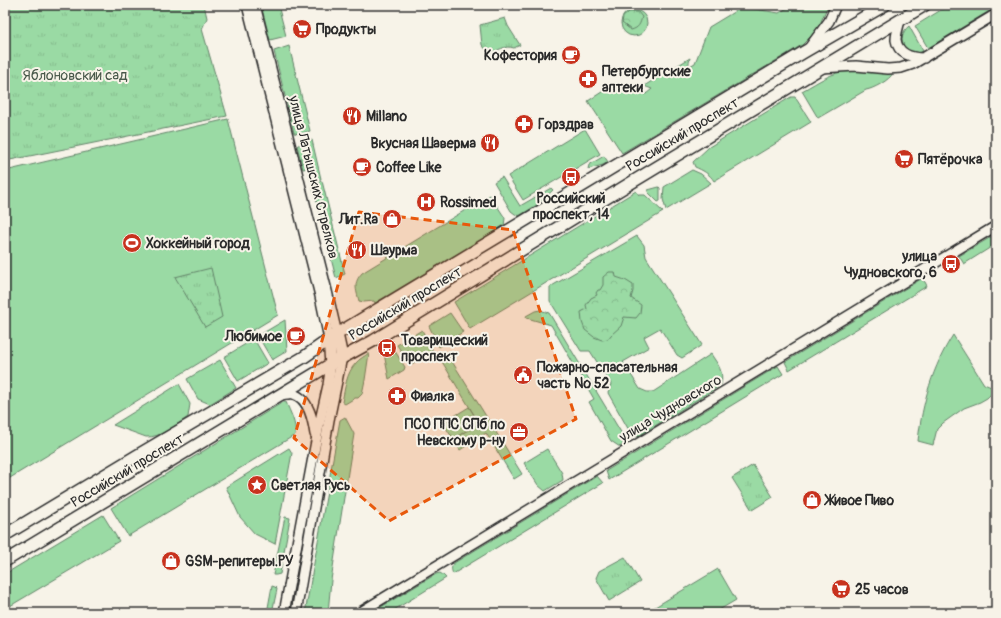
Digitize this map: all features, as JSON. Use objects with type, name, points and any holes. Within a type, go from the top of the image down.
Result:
[{"type":"main road","name":"Российский проспект","points":[[5,535],[298,360],[333,337],[885,5]]},
{"type":"main road","name":"Российский проспект","points":[[5,561],[342,357],[373,341],[819,68],[925,5]]},
{"type":"main road","name":"улица Латышских Стрелков","points":[[333,337],[342,357]]},
{"type":"main road","points":[[331,364],[333,337]]},
{"type":"street","name":"улица Латышских Стрелков","points":[[247,5],[319,291],[333,337]]},
{"type":"street","name":"улица Латышских Стрелков","points":[[255,5],[327,291],[333,337]]},
{"type":"street","name":"Российский проспект","points":[[808,50],[829,21],[836,5]]},
{"type":"street","name":"Российский проспект","points":[[819,68],[856,66],[888,69],[901,68],[924,58],[996,14]]},
{"type":"street","points":[[900,20],[896,40],[898,47],[902,52],[909,56],[924,58]]},
{"type":"street","name":"улица Чудновского","points":[[359,613],[996,226]]},
{"type":"street","points":[[296,613],[329,420],[342,357]]},
{"type":"street","points":[[284,613],[331,364]]},
{"type":"street","points":[[279,396],[292,394],[302,400],[310,412],[313,420],[316,442]]},
{"type":"highlighted area","points":[[359,212],[513,230],[576,419],[389,521],[294,438]]},
{"type":"green space","name":"Яблоновский сад","points":[[5,5],[204,5],[207,18],[202,29],[227,116],[5,161]]},
{"type":"green space","points":[[261,5],[278,5],[286,36],[270,40]]},
{"type":"green space","points":[[792,5],[828,5],[820,24],[802,45],[622,153],[588,101],[611,86],[646,94],[652,89],[644,86],[665,73],[669,78],[673,75],[670,70],[690,58],[688,67],[695,63],[709,27],[742,7],[779,13]]},
{"type":"green space","points":[[949,5],[996,5],[996,7],[928,48],[915,26]]},
{"type":"green space","points":[[634,10],[643,14],[647,23],[643,32],[634,36],[625,32],[621,23],[625,14]]},
{"type":"green space","points":[[629,12],[638,12],[642,17],[639,25],[631,30],[622,23],[623,17]]},
{"type":"green space","points":[[505,18],[508,26],[520,45],[514,48],[502,48],[490,54],[482,45],[480,25]]},
{"type":"green space","points":[[909,26],[923,51],[917,53],[912,52],[907,50],[904,46],[902,36]]},
{"type":"green space","points":[[289,46],[310,131],[300,134],[294,133],[274,51]]},
{"type":"green space","points":[[850,70],[893,73],[881,84],[866,90],[818,118],[802,91],[831,75]]},
{"type":"green space","points":[[791,97],[795,97],[811,122],[714,181],[708,174],[695,167],[693,162],[709,147]]},
{"type":"green space","name":"Хоккейный город","points":[[228,119],[278,315],[5,481],[5,171]]},
{"type":"green space","points":[[585,129],[600,154],[523,200],[508,176]]},
{"type":"green space","points":[[312,140],[321,179],[311,181],[308,168],[303,169],[297,146],[303,142]]},
{"type":"green space","points":[[604,156],[608,162],[588,169],[589,165]]},
{"type":"green space","points":[[692,170],[701,174],[711,183],[666,210],[663,199],[664,187]]},
{"type":"green space","points":[[502,177],[520,206],[551,188],[553,190],[537,205],[519,216],[511,211],[494,182]]},
{"type":"green space","points":[[322,181],[345,274],[336,278],[312,184]]},
{"type":"green space","points":[[659,187],[660,201],[658,202],[648,192],[648,190]]},
{"type":"green space","points":[[636,191],[639,195],[645,195],[663,212],[470,329],[454,302]]},
{"type":"green space","points":[[490,195],[505,218],[504,226],[375,303],[374,301],[359,301],[356,283],[362,273]]},
{"type":"green space","points":[[996,234],[996,244],[964,264],[959,256]]},
{"type":"green space","points":[[637,236],[644,245],[646,257],[702,345],[682,358],[677,355],[660,328],[644,337],[649,347],[623,362],[640,389],[647,392],[653,392],[711,354],[720,368],[722,380],[721,385],[637,437],[630,432],[608,393],[611,384],[590,351],[581,351],[550,301],[550,287]]},
{"type":"green space","points":[[211,268],[222,317],[205,327],[175,277]]},
{"type":"green space","points":[[609,272],[615,272],[616,277],[633,285],[631,298],[641,305],[640,313],[636,318],[624,317],[621,326],[608,339],[602,340],[594,337],[585,330],[581,312],[587,309],[586,305],[591,298],[597,295],[596,293],[603,285],[603,277]]},
{"type":"green space","points":[[921,279],[927,286],[789,370],[785,362]]},
{"type":"green space","points":[[540,310],[549,313],[622,434],[624,444],[620,447],[611,441],[589,402],[594,399],[551,325],[527,318],[526,316]]},
{"type":"green space","points":[[450,313],[463,332],[439,347],[429,326]]},
{"type":"green space","points":[[285,320],[287,351],[272,360],[258,336]]},
{"type":"green space","points":[[422,330],[433,351],[410,365],[397,345]]},
{"type":"green space","points":[[953,335],[984,384],[996,389],[987,398],[964,408],[943,423],[937,429],[933,445],[918,441],[922,413],[934,372]]},
{"type":"green space","points":[[254,339],[268,363],[238,381],[224,357]]},
{"type":"green space","points":[[393,348],[405,367],[404,370],[389,379],[384,354]]},
{"type":"green space","points":[[369,353],[362,394],[358,398],[355,398],[345,404],[342,402],[346,381],[350,371],[360,359]]},
{"type":"green space","points":[[448,355],[522,474],[514,479],[486,433],[460,450],[453,439],[479,423],[441,360]]},
{"type":"green space","points":[[220,360],[236,388],[210,404],[198,399],[187,379]]},
{"type":"green space","points":[[778,366],[783,374],[609,480],[606,471]]},
{"type":"green space","points":[[179,384],[190,404],[188,417],[173,427],[157,435],[146,437],[113,425]]},
{"type":"green space","points":[[283,402],[286,402],[293,418],[295,435],[128,536],[111,508]]},
{"type":"green space","points":[[469,407],[479,423],[453,439],[443,423]]},
{"type":"green space","points":[[345,417],[354,434],[331,580],[328,613],[305,613],[340,420]]},
{"type":"green space","points":[[289,448],[292,453],[275,544],[255,534],[240,517],[226,487]]},
{"type":"green space","points":[[547,449],[562,473],[563,480],[545,491],[538,485],[524,463]]},
{"type":"green space","points":[[753,465],[773,497],[752,510],[732,478]]},
{"type":"green space","points":[[597,476],[603,483],[453,574],[452,566],[454,563]]},
{"type":"green space","points":[[103,515],[119,541],[5,609],[5,574]]},
{"type":"green space","points":[[285,517],[290,518],[280,574],[273,575]]},
{"type":"green space","points":[[625,557],[640,582],[609,601],[596,578],[599,571]]},
{"type":"green space","points":[[718,569],[736,600],[714,613],[645,613]]},
{"type":"green space","points":[[440,573],[446,578],[389,613],[371,613],[436,574]]},
{"type":"green space","points":[[272,586],[277,589],[272,613],[267,613]]},
{"type":"place","name":"Продукты","points":[[302,29]]},
{"type":"place","name":"Кофестория","points":[[571,55]]},
{"type":"place","name":"Петербургские аптеки","points":[[588,79]]},
{"type":"place","name":"Millano","points":[[352,116]]},
{"type":"place","name":"Горздрав","points":[[524,124]]},
{"type":"place","name":"Вкусная Шаверма","points":[[490,143]]},
{"type":"place","name":"Пятёрочка","points":[[904,159]]},
{"type":"place","name":"Coffee Like","points":[[362,167]]},
{"type":"place","name":"Российский проспект, 14","points":[[571,177]]},
{"type":"place","name":"Rossimed","points":[[426,202]]},
{"type":"place","name":"Лит.Ra","points":[[392,219]]},
{"type":"place","name":"Хоккейный город","points":[[132,243]]},
{"type":"place","name":"Шаурма","points":[[357,250]]},
{"type":"place","name":"улица Чудновского, 6","points":[[951,264]]},
{"type":"place","name":"Любимое","points":[[296,336]]},
{"type":"place","name":"Товарищеский проспект","points":[[387,348]]},
{"type":"place","name":"Пожарно-спасательная часть № 52","points":[[523,375]]},
{"type":"place","name":"Фиалка","points":[[397,396]]},
{"type":"place","name":"ПСО ППС СПб по Невскому р-ну","points":[[519,432]]},
{"type":"place","name":"Светлая Русь","points":[[257,485]]},
{"type":"place","name":"Живое Пиво","points":[[812,500]]},
{"type":"place","name":"GSM-репитеры.РУ","points":[[171,561]]},
{"type":"place","name":"25 часов","points":[[841,589]]}]
